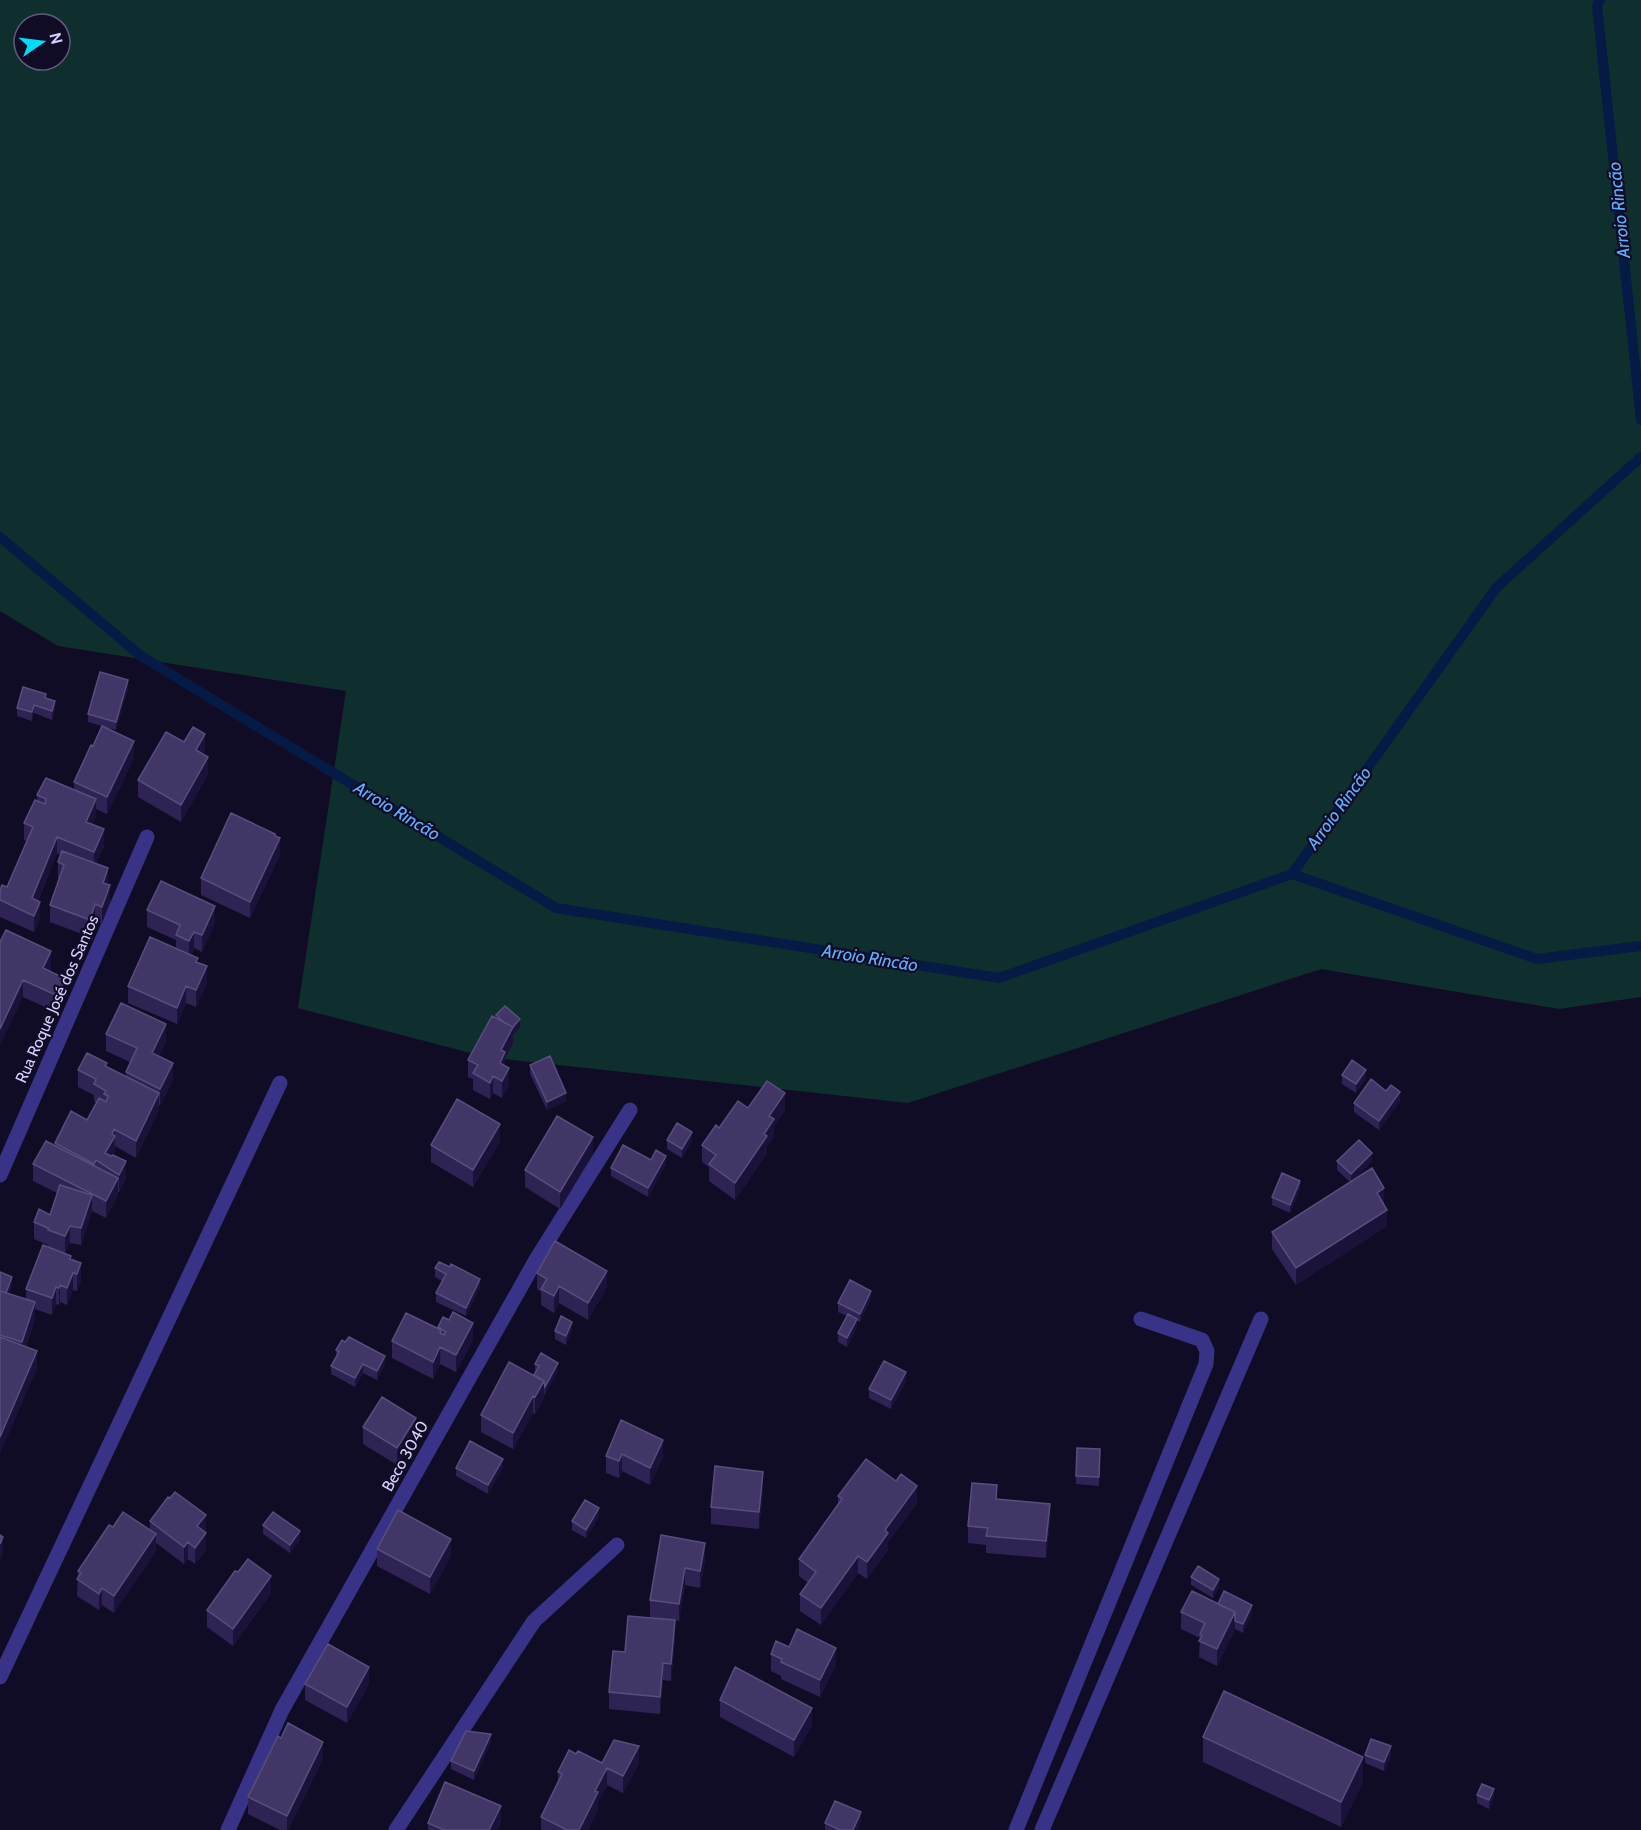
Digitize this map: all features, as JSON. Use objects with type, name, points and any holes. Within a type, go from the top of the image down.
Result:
[{"type":"street","name":"Rua Roque José dos Santos","points":[[0,1176],[147,837]]},
{"type":"street","points":[[0,1677],[280,1083]]},
{"type":"street","name":"Beco 3040","points":[[228,1830],[282,1710],[537,1258],[630,1110]]},
{"type":"street","points":[[1016,1830],[1206,1364],[1208,1352],[1202,1340],[1141,1319]]},
{"type":"street","points":[[1042,1830],[1261,1319]]},
{"type":"street","points":[[396,1830],[534,1621],[617,1545]]},
{"type":"green space","points":[[0,0],[1641,0],[1641,997],[1559,1009],[1321,969],[908,1103],[486,1057],[298,1008],[346,691],[58,646],[0,611]]},
{"type":"building","points":[[100,672],[128,680],[116,722],[88,714]]},
{"type":"building","points":[[23,687],[46,694],[45,698],[55,701],[52,711],[34,705],[32,712],[17,708]]},
{"type":"building","points":[[102,726],[134,741],[107,797],[74,782]]},
{"type":"building","points":[[193,727],[205,734],[196,750],[208,757],[181,805],[138,780],[166,732],[184,742]]},
{"type":"building","points":[[46,778],[96,799],[86,822],[104,829],[94,852],[57,837],[32,898],[40,902],[34,916],[0,900],[0,890],[2,885],[7,887],[33,827],[24,823],[35,800],[45,804],[46,799],[37,795]]},
{"type":"building","points":[[231,813],[280,838],[250,902],[201,878]]},
{"type":"building","points":[[62,851],[108,868],[103,883],[110,885],[102,907],[95,904],[90,920],[50,905],[64,865],[58,862]]},
{"type":"building","points":[[161,881],[215,906],[202,935],[194,932],[189,941],[176,935],[180,925],[147,910]]},
{"type":"building","points":[[6,930],[51,951],[43,968],[66,979],[58,996],[23,980],[0,1029],[0,942]]},
{"type":"building","points":[[150,937],[198,958],[196,962],[207,966],[196,990],[186,986],[177,1008],[128,986]]},
{"type":"building","points":[[121,1003],[166,1024],[152,1053],[173,1063],[160,1089],[126,1072],[137,1048],[106,1034]]},
{"type":"building","points":[[505,1006],[520,1019],[513,1027],[496,1015]]},
{"type":"building","points":[[492,1016],[513,1027],[501,1050],[505,1052],[500,1063],[509,1068],[502,1081],[493,1076],[490,1083],[473,1073],[478,1065],[468,1060]]},
{"type":"building","points":[[87,1053],[107,1063],[105,1066],[159,1093],[136,1141],[114,1129],[112,1134],[115,1136],[105,1153],[126,1161],[119,1175],[96,1160],[94,1164],[55,1143],[71,1111],[87,1120],[99,1098],[106,1102],[108,1096],[104,1094],[106,1091],[94,1084],[96,1079],[78,1070]]},
{"type":"building","points":[[550,1056],[566,1093],[547,1102],[530,1065]]},
{"type":"building","points":[[1352,1060],[1366,1070],[1356,1084],[1342,1075]]},
{"type":"building","points":[[1371,1079],[1386,1091],[1391,1085],[1400,1092],[1379,1121],[1354,1103]]},
{"type":"building","points":[[767,1081],[785,1093],[769,1116],[774,1119],[764,1134],[767,1136],[735,1183],[709,1164],[716,1155],[702,1145],[716,1125],[719,1128],[738,1101],[748,1108]]},
{"type":"building","points":[[457,1099],[500,1124],[473,1170],[431,1145]]},
{"type":"building","points":[[557,1116],[593,1137],[560,1192],[525,1170]]},
{"type":"building","points":[[677,1123],[692,1132],[682,1149],[667,1140]]},
{"type":"building","points":[[1359,1140],[1372,1153],[1351,1174],[1337,1161]]},
{"type":"building","points":[[46,1141],[118,1178],[106,1201],[33,1164]]},
{"type":"building","points":[[623,1145],[651,1160],[656,1150],[666,1156],[648,1188],[611,1168]]},
{"type":"building","points":[[1372,1168],[1384,1188],[1377,1193],[1387,1210],[1296,1268],[1272,1232]]},
{"type":"building","points":[[1282,1173],[1300,1181],[1290,1205],[1272,1197]]},
{"type":"building","points":[[60,1185],[92,1195],[81,1228],[70,1226],[65,1236],[34,1222],[39,1209],[50,1215]]},
{"type":"building","points":[[555,1241],[607,1271],[588,1303],[559,1286],[554,1296],[541,1289],[547,1279],[537,1273]]},
{"type":"building","points":[[43,1245],[71,1256],[70,1259],[81,1263],[77,1274],[73,1273],[67,1288],[60,1285],[59,1288],[56,1287],[52,1298],[26,1289]]},
{"type":"building","points":[[439,1262],[450,1267],[451,1264],[480,1279],[466,1308],[436,1293],[446,1274],[435,1268]]},
{"type":"building","points":[[0,1272],[12,1277],[6,1293],[0,1291]]},
{"type":"building","points":[[850,1280],[871,1291],[860,1314],[838,1303]]},
{"type":"building","points":[[0,1291],[35,1302],[22,1342],[0,1335]]},
{"type":"building","points":[[453,1312],[473,1323],[456,1355],[440,1347],[433,1362],[392,1341],[406,1313],[441,1330],[440,1333],[444,1335],[446,1332],[438,1327],[443,1317],[449,1320]]},
{"type":"building","points":[[848,1314],[857,1319],[847,1338],[838,1333]]},
{"type":"building","points":[[561,1316],[572,1322],[566,1336],[555,1331]]},
{"type":"building","points":[[0,1337],[37,1351],[0,1437]]},
{"type":"building","points":[[349,1337],[385,1356],[377,1371],[363,1364],[355,1378],[331,1366],[339,1352],[336,1350],[342,1340],[345,1342]]},
{"type":"building","points":[[541,1353],[558,1363],[545,1387],[544,1381],[534,1375],[539,1366],[535,1364]]},
{"type":"building","points":[[884,1361],[906,1372],[891,1400],[869,1389]]},
{"type":"building","points":[[509,1362],[544,1381],[513,1433],[481,1415]]},
{"type":"building","points":[[382,1397],[416,1418],[397,1448],[363,1427]]},
{"type":"building","points":[[621,1420],[663,1440],[650,1468],[622,1454],[619,1461],[606,1456]]},
{"type":"building","points":[[470,1441],[503,1459],[488,1485],[456,1468]]},
{"type":"building","points":[[1077,1448],[1100,1449],[1099,1477],[1076,1476]]},
{"type":"building","points":[[866,1459],[896,1481],[901,1474],[917,1486],[885,1530],[888,1533],[867,1562],[858,1556],[821,1608],[800,1594],[816,1572],[799,1559],[842,1499],[838,1496]]},
{"type":"building","points":[[715,1466],[763,1472],[759,1512],[711,1507]]},
{"type":"building","points":[[972,1483],[997,1485],[996,1499],[1050,1504],[1046,1541],[986,1536],[988,1528],[968,1526]]},
{"type":"building","points":[[175,1492],[206,1515],[197,1526],[206,1533],[195,1548],[188,1542],[184,1547],[150,1521],[168,1497],[170,1498]]},
{"type":"building","points":[[585,1500],[599,1508],[586,1530],[572,1521]]},
{"type":"building","points":[[398,1510],[451,1539],[430,1577],[377,1549]]},
{"type":"building","points":[[123,1512],[156,1534],[114,1596],[102,1588],[99,1594],[77,1579],[81,1573],[78,1571],[109,1525],[113,1527]]},
{"type":"building","points":[[273,1512],[300,1531],[290,1545],[263,1525]]},
{"type":"building","points":[[661,1535],[705,1543],[700,1571],[685,1568],[679,1604],[650,1600]]},
{"type":"building","points":[[248,1559],[271,1576],[233,1629],[207,1610],[235,1571],[238,1572]]},
{"type":"building","points":[[1198,1566],[1219,1579],[1213,1590],[1191,1577]]},
{"type":"building","points":[[1192,1591],[1235,1612],[1217,1649],[1199,1641],[1205,1623],[1181,1612]]},
{"type":"building","points":[[1224,1591],[1252,1605],[1243,1624],[1235,1621],[1235,1612],[1218,1604]]},
{"type":"building","points":[[628,1616],[675,1620],[671,1664],[663,1663],[660,1697],[609,1692],[613,1651],[625,1652]]},
{"type":"building","points":[[797,1629],[836,1648],[820,1680],[781,1662],[782,1659],[771,1654],[776,1641],[789,1647]]},
{"type":"building","points":[[328,1644],[369,1667],[347,1707],[305,1684]]},
{"type":"building","points":[[735,1667],[812,1708],[794,1740],[720,1700]]},
{"type":"building","points":[[1224,1691],[1363,1757],[1341,1802],[1203,1737]]},
{"type":"building","points":[[288,1723],[323,1742],[287,1816],[248,1797],[278,1736],[281,1738]]},
{"type":"building","points":[[466,1731],[491,1734],[474,1771],[451,1761]]},
{"type":"building","points":[[1371,1739],[1391,1746],[1384,1762],[1365,1755]]},
{"type":"building","points":[[614,1740],[639,1746],[623,1776],[607,1768],[579,1830],[567,1830],[541,1817],[562,1774],[558,1772],[569,1750],[576,1754],[578,1751],[602,1763]]},
{"type":"building","points":[[445,1782],[501,1806],[489,1830],[444,1830],[428,1823]]},
{"type":"building","points":[[1482,1784],[1494,1789],[1489,1800],[1477,1795]]},
{"type":"building","points":[[835,1801],[861,1812],[853,1830],[840,1830],[825,1823]]},
{"type":"waterway","name":"Arroio Rincão","points":[[1600,0],[1597,6],[1641,420]]},
{"type":"waterway","name":"Arroio Rincão","points":[[0,537],[141,656],[556,908],[999,978],[1292,874],[1497,587],[1641,457]]},
{"type":"waterway","points":[[1292,874],[1537,959],[1641,946]]}]
